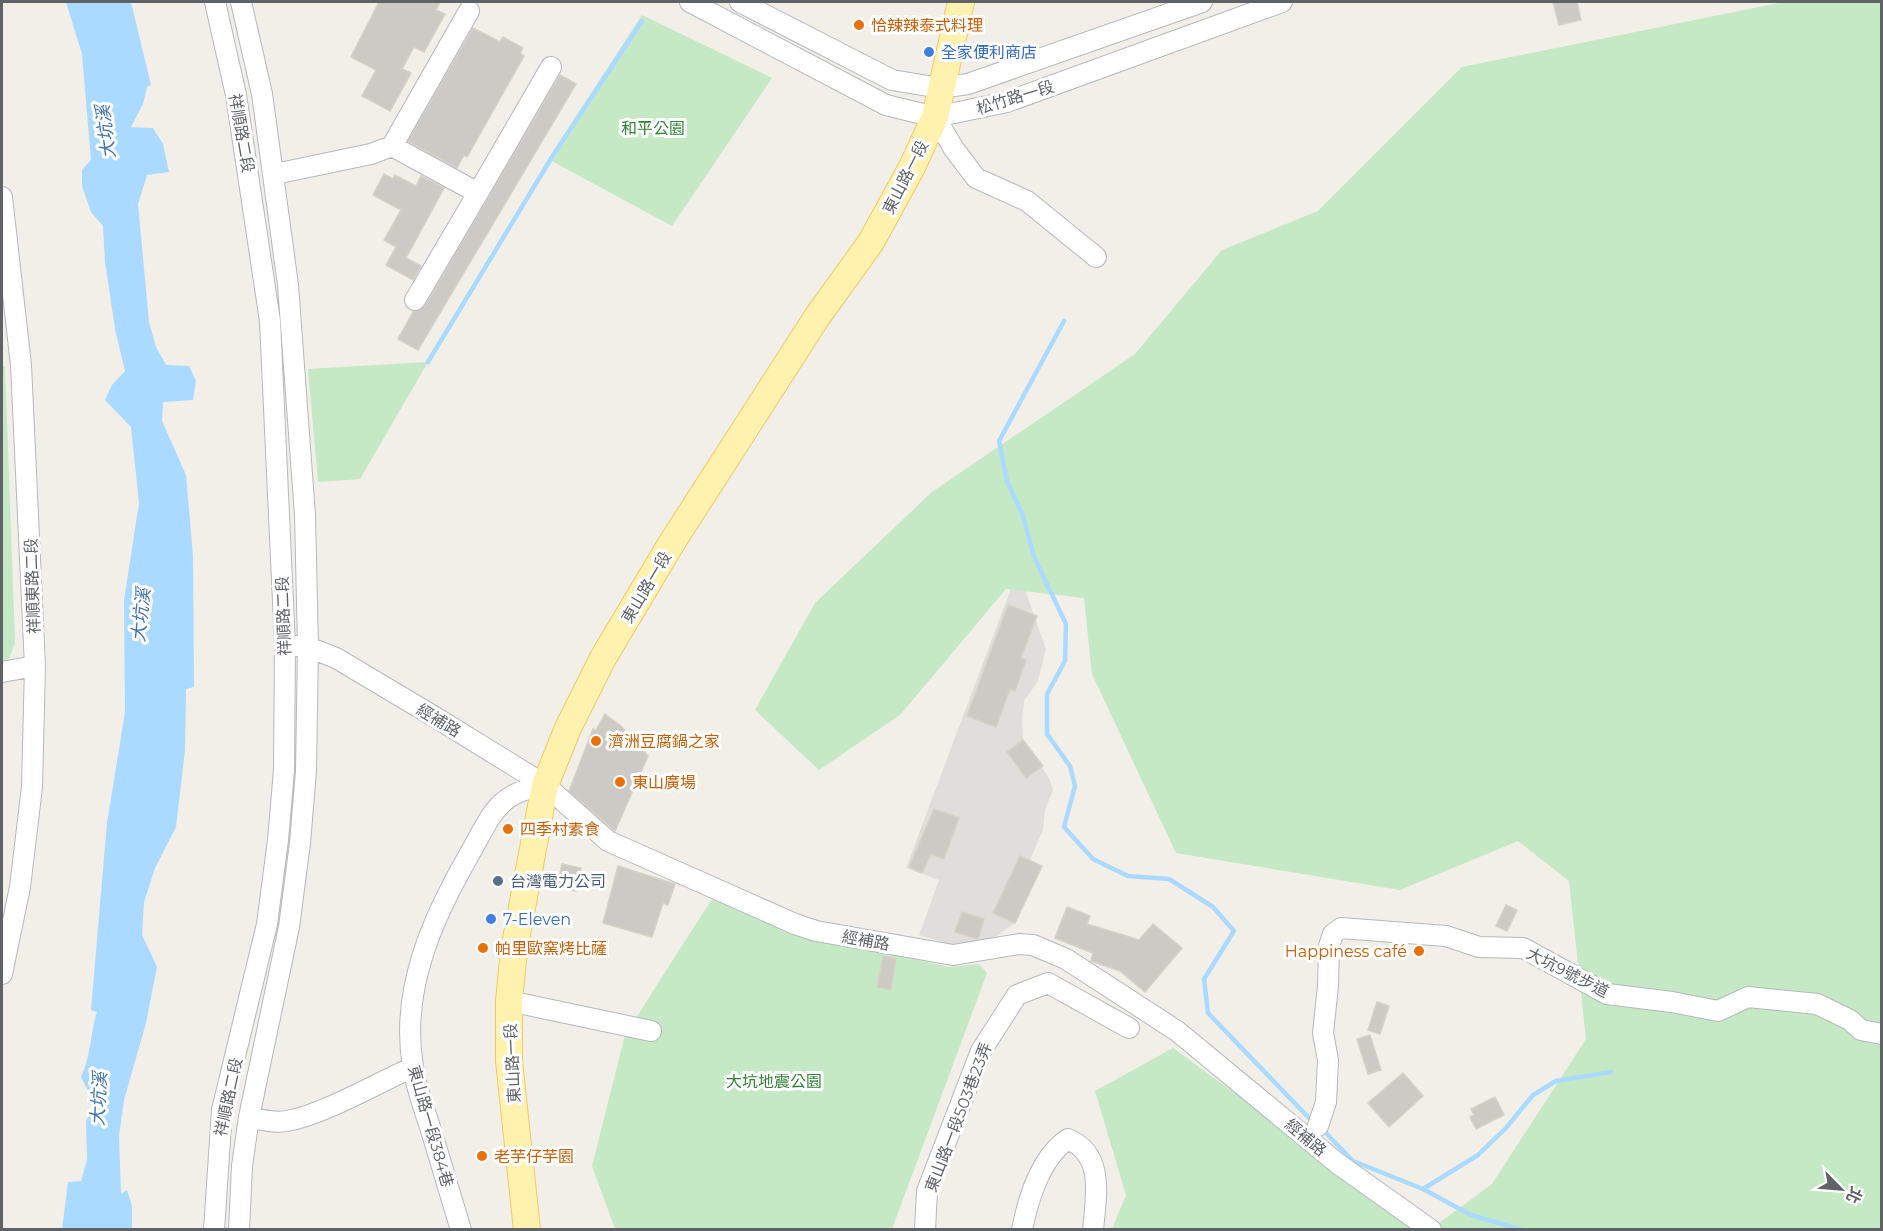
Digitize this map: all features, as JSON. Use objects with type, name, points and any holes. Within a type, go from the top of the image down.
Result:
[{"type":"main road","name":"東山路一段","points":[[527,1230],[509,1061],[509,1001],[514,950],[545,785],[568,728],[609,649],[671,544],[817,317],[871,242],[912,167],[934,117],[961,2]]},
{"type":"street","name":"祥順路二段","points":[[214,1230],[222,1110],[267,924],[278,840],[284,770],[285,645],[270,321],[236,95],[215,2]]},
{"type":"street","name":"祥順路二段","points":[[239,1230],[242,1166],[249,1117],[289,927],[300,843],[306,771],[308,647],[304,515],[288,285],[262,94],[241,2]]},
{"type":"street","name":"松竹路一段","points":[[690,2],[886,105],[934,117],[1007,102],[1282,2]]},
{"type":"street","name":"松竹路一段","points":[[740,2],[892,80],[940,88],[968,84],[1173,7],[1202,2]]},
{"type":"street","points":[[274,174],[371,154],[392,146],[469,11]]},
{"type":"street","points":[[415,300],[551,67]]},
{"type":"street","points":[[934,117],[976,178],[1027,201],[1096,257]]},
{"type":"street","points":[[392,146],[478,193]]},
{"type":"street","name":"祥順東路二段","points":[[2,197],[21,365],[35,666],[29,809],[20,887],[2,974]]},
{"type":"street","name":"經補路","points":[[285,645],[308,647],[336,658],[545,785],[608,841],[816,932],[953,955],[1019,944],[1033,945],[1065,959],[1177,1031],[1337,1163],[1431,1230]]},
{"type":"street","points":[[2,672],[35,666]]},
{"type":"street","name":"東山路一段384巷","points":[[461,1230],[413,1067],[410,1017],[419,964],[442,903],[488,822],[507,796],[522,789],[545,785]]},
{"type":"street","name":"大坑9號步道","points":[[1318,1126],[1326,1102],[1328,1060],[1323,1033],[1329,946],[1333,934],[1341,928],[1446,936],[1479,947],[1523,948],[1607,994],[1672,1002],[1718,1011],[1748,997],[1817,1004],[1850,1020],[1861,1030],[1881,1034]]},
{"type":"street","name":"東山路一段503巷23弄","points":[[925,1230],[927,1191],[977,1061],[1017,995],[1048,983],[1129,1028]]},
{"type":"street","points":[[509,1001],[651,1031]]},
{"type":"street","points":[[249,1117],[270,1122],[287,1121],[318,1110],[413,1067]]},
{"type":"street","points":[[1022,1230],[1038,1178],[1057,1145],[1068,1139],[1082,1145],[1093,1166],[1097,1184],[1093,1230]]},
{"type":"shaded area","points":[[1013,583],[1024,587],[1046,649],[1038,681],[1024,701],[1022,718],[1023,740],[1049,778],[1053,790],[1045,810],[1043,830],[1030,860],[1042,866],[1015,923],[992,939],[956,946],[919,935],[939,880],[906,868]]},
{"type":"green space","points":[[1784,2],[1881,2],[1881,1229],[1431,1229],[1492,1184],[1586,1039],[1569,881],[1518,841],[1400,890],[1176,853],[1092,674],[1084,598],[1006,589],[900,715],[819,770],[755,710],[815,603],[932,492],[1135,354],[1222,250],[1318,211],[1462,67]]},
{"type":"green space","name":"和平公園","points":[[642,15],[772,78],[672,226],[548,159]]},
{"type":"green space","points":[[428,362],[360,479],[318,482],[308,369]]},
{"type":"green space","points":[[2,366],[5,366],[15,643],[8,661],[2,662]]},
{"type":"green space","name":"大坑地震公園","points":[[717,896],[810,936],[949,967],[979,964],[987,973],[892,1229],[615,1229],[592,1166],[625,1035],[710,902]]},
{"type":"green space","points":[[1173,1048],[1420,1229],[1112,1229],[1126,1195],[1095,1091]]},
{"type":"water","name":"大坑溪","points":[[66,2],[131,2],[151,85],[147,87],[143,104],[131,127],[153,128],[163,144],[169,172],[147,175],[138,204],[149,322],[156,347],[166,365],[189,366],[196,381],[193,400],[163,402],[162,421],[186,475],[193,556],[194,687],[186,689],[185,750],[176,827],[155,868],[144,902],[142,935],[157,967],[146,1023],[124,1100],[119,1136],[121,1194],[127,1190],[132,1206],[132,1229],[62,1229],[68,1182],[81,1181],[87,1160],[86,1121],[95,1105],[81,1077],[87,1061],[97,1012],[91,1010],[107,823],[125,712],[124,600],[139,503],[131,427],[105,400],[112,385],[125,371],[115,329],[105,262],[103,226],[91,212],[82,186],[82,170],[91,160],[82,54]]},
{"type":"building","points":[[379,2],[440,2],[436,10],[445,14],[424,52],[414,47],[402,69],[411,73],[390,111],[362,96],[376,70],[351,57]]},
{"type":"building","points":[[1553,2],[1577,2],[1581,20],[1559,25]]},
{"type":"building","points":[[473,28],[500,42],[503,37],[523,48],[520,53],[524,56],[467,157],[464,155],[457,168],[408,141]]},
{"type":"building","points":[[560,75],[576,84],[418,350],[398,339],[413,312],[425,306]]},
{"type":"building","points":[[384,174],[393,179],[395,175],[416,186],[421,176],[444,188],[406,258],[421,266],[413,280],[386,265],[396,247],[384,240],[401,210],[373,195]]},
{"type":"building","points":[[1008,605],[1037,616],[1021,658],[1026,660],[1015,691],[1010,689],[996,727],[967,716]]},
{"type":"building","points":[[605,714],[621,726],[648,756],[615,831],[569,791],[593,729],[596,730]]},
{"type":"building","points":[[1023,740],[1043,766],[1026,778],[1007,752]]},
{"type":"building","points":[[934,809],[959,818],[944,859],[931,854],[922,873],[909,867]]},
{"type":"building","points":[[1020,856],[1042,866],[1015,923],[993,913]]},
{"type":"building","points":[[562,864],[581,868],[576,891],[557,887]]},
{"type":"building","points":[[618,866],[675,884],[668,905],[663,903],[652,937],[603,923]]},
{"type":"building","points":[[1506,905],[1517,910],[1507,931],[1496,926]]},
{"type":"building","points":[[1067,907],[1090,916],[1087,924],[1139,940],[1153,924],[1182,948],[1145,992],[1120,971],[1091,961],[1093,953],[1055,938]]},
{"type":"building","points":[[962,912],[984,919],[978,939],[955,932]]},
{"type":"building","points":[[883,956],[896,959],[891,990],[877,987]]},
{"type":"building","points":[[1377,1002],[1389,1006],[1380,1034],[1368,1030]]},
{"type":"building","points":[[1370,1035],[1381,1070],[1368,1074],[1357,1039]]},
{"type":"building","points":[[1403,1073],[1423,1096],[1389,1127],[1368,1103]]},
{"type":"building","points":[[1495,1097],[1504,1115],[1476,1129],[1470,1117],[1474,1115],[1471,1109]]},
{"type":"waterway","points":[[428,362],[552,157],[642,21]]},
{"type":"waterway","points":[[1064,321],[999,441],[1007,481],[1023,516],[1034,557],[1066,624],[1065,661],[1047,694],[1047,734],[1070,766],[1075,786],[1064,827],[1093,859],[1128,876],[1169,879],[1213,907],[1234,931],[1204,979],[1208,1013],[1310,1119]]},
{"type":"waterway","points":[[1423,1189],[1478,1155],[1506,1128],[1533,1095],[1556,1081],[1611,1072]]},
{"type":"waterway","points":[[1325,1132],[1353,1161],[1423,1189],[1471,1215],[1522,1230]]},
{"type":"place","name":"恰辣辣泰式料理","points":[[859,25]]},
{"type":"place","name":"全家便利商店","points":[[929,52]]},
{"type":"place","name":"濟洲豆腐鍋之家","points":[[596,741]]},
{"type":"place","name":"東山廣場","points":[[620,782]]},
{"type":"place","name":"四季村素食","points":[[508,829]]},
{"type":"place","name":"台灣電力公司","points":[[498,881]]},
{"type":"place","name":"7-Eleven","points":[[491,919]]},
{"type":"place","name":"帕里歐窯烤比薩","points":[[483,948]]},
{"type":"place","name":"Happiness café","points":[[1419,951]]},
{"type":"place","name":"老芋仔芋園","points":[[482,1156]]}]
